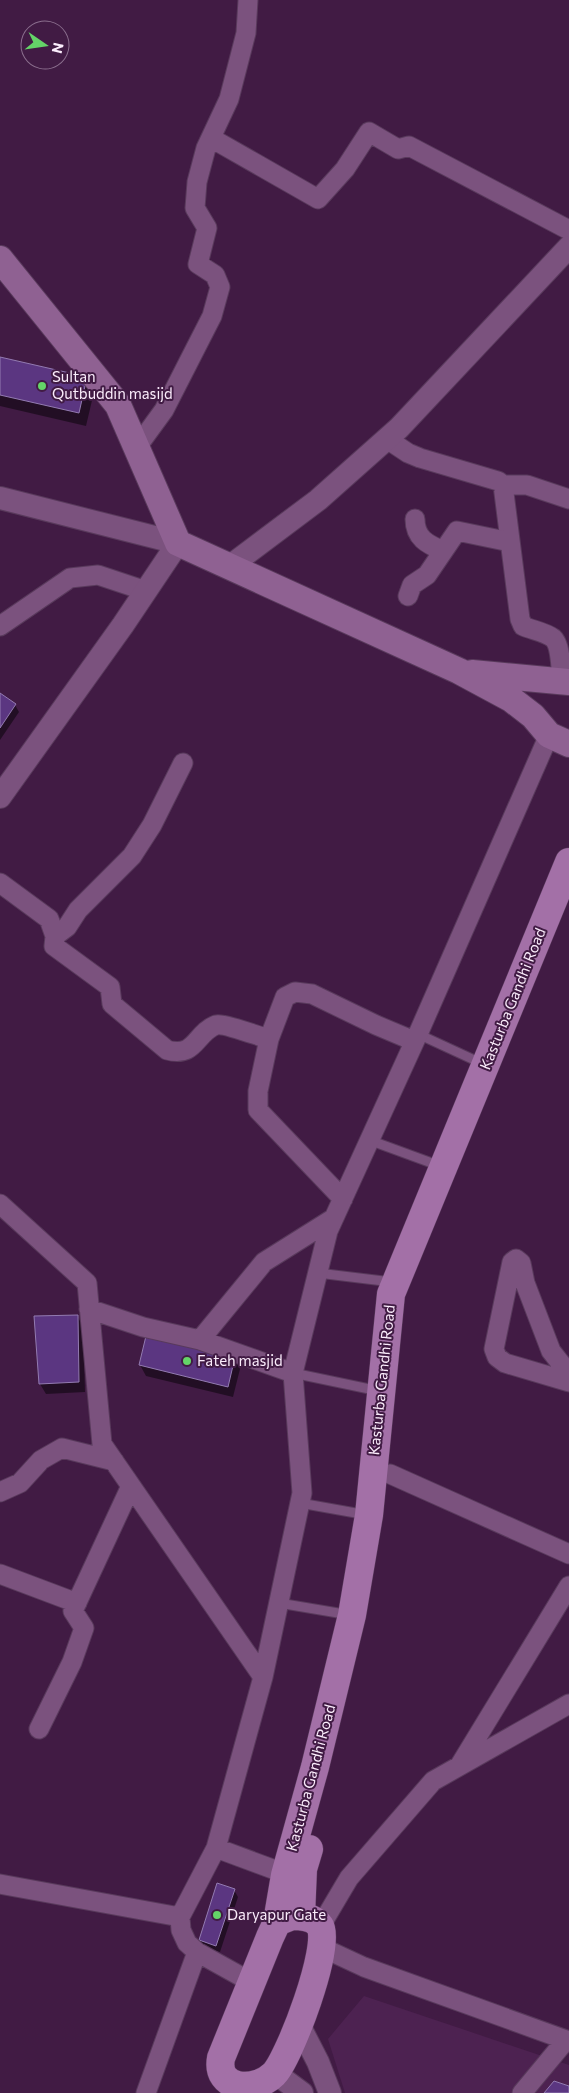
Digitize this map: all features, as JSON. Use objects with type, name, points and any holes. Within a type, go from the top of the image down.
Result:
[{"type":"main road","points":[[0,259],[118,405],[178,543],[459,671],[512,699],[559,739]]},
{"type":"main road","points":[[459,671],[566,682]]},
{"type":"main road","name":"Kasturba Gandhi Road","points":[[305,1928],[294,1877],[315,1767],[352,1615],[370,1515],[380,1391],[391,1294],[569,862]]},
{"type":"main road","name":"Kasturba Gandhi Road","points":[[294,1877],[304,1869],[331,1771],[368,1619],[386,1518],[407,1298],[569,905]]},
{"type":"main road","points":[[208,2093],[251,1982],[305,1928]]},
{"type":"main road","points":[[220,2064],[222,2072],[228,2080],[245,2090],[264,2083],[276,2073],[299,2025],[305,1928]]},
{"type":"street","points":[[137,447],[164,410],[212,316],[220,286],[215,275],[198,264],[207,228],[195,208],[197,182],[206,148],[229,99],[246,33],[248,0]]},
{"type":"street","points":[[210,138],[318,199],[345,169],[369,132],[398,150],[409,146],[569,230]]},
{"type":"street","points":[[230,566],[318,500],[387,438],[569,247]]},
{"type":"street","points":[[387,438],[408,453],[420,458],[498,481],[503,485],[527,485],[569,499]]},
{"type":"street","points":[[503,485],[520,619],[523,626],[552,638],[556,642],[566,682]]},
{"type":"street","points":[[0,498],[178,543],[0,797]]},
{"type":"street","points":[[415,519],[416,533],[421,540],[443,552]]},
{"type":"street","points":[[408,596],[412,585],[427,575],[457,531],[510,542]]},
{"type":"street","points":[[0,626],[70,578],[98,575],[146,591]]},
{"type":"street","points":[[251,1982],[197,1952],[187,1943],[181,1930],[180,1917],[216,1848],[263,1677],[279,1603],[302,1493],[293,1373],[328,1231],[416,1037],[559,739]]},
{"type":"street","points":[[55,936],[67,927],[78,910],[132,856],[152,825],[183,763]]},
{"type":"street","points":[[0,883],[49,919],[55,936],[54,946],[110,986],[112,1004],[167,1050],[177,1053],[190,1049],[217,1025],[225,1025],[269,1039]]},
{"type":"street","points":[[343,1199],[258,1110],[258,1091],[269,1039],[285,997],[294,992],[312,994],[376,1026],[416,1037]]},
{"type":"street","points":[[0,1204],[87,1283],[102,1444],[263,1677]]},
{"type":"street","points":[[200,1340],[264,1262],[334,1218]]},
{"type":"street","points":[[569,1374],[551,1351],[525,1282],[521,1263],[516,1259],[512,1262],[494,1350],[497,1357],[505,1363],[569,1382]]},
{"type":"street","points":[[89,1309],[143,1328],[200,1340],[293,1373]]},
{"type":"street","points":[[0,1492],[20,1483],[41,1460],[62,1448],[114,1461]]},
{"type":"street","points":[[390,1474],[569,1554]]},
{"type":"street","points":[[39,1729],[72,1662],[84,1628],[73,1611],[131,1486]]},
{"type":"street","points":[[0,1574],[77,1603]]},
{"type":"street","points":[[460,1766],[569,1586]]},
{"type":"street","points":[[522,2093],[567,2041],[364,1967],[305,1928],[433,1781],[569,1704]]},
{"type":"street","points":[[216,1848],[294,1877]]},
{"type":"street","points":[[0,1884],[180,1917]]},
{"type":"street","points":[[146,2093],[197,1952]]},
{"type":"street","points":[[299,2025],[318,2062],[330,2093]]},
{"type":"street","points":[[276,2073],[302,2093]]},
{"type":"lane","points":[[416,1037],[486,1065]]},
{"type":"lane","points":[[370,1140],[444,1167]]},
{"type":"lane","points":[[318,1273],[396,1282]]},
{"type":"lane","points":[[293,1373],[380,1391]]},
{"type":"lane","points":[[300,1503],[370,1515]]},
{"type":"lane","points":[[279,1603],[352,1615]]},
{"type":"shaded area","points":[[364,1996],[569,2065],[569,2093],[345,2093],[328,2039]]},
{"type":"building","name":"Sultan Qutbuddin masijd","points":[[0,357],[87,377],[79,413],[0,395]]},
{"type":"building","points":[[0,693],[16,704],[0,728]]},
{"type":"building","points":[[78,1315],[79,1382],[39,1384],[34,1316]]},
{"type":"building","name":"Fateh masjid","points":[[146,1336],[235,1357],[228,1387],[139,1365]]},
{"type":"building","name":"Daryapur Gate","points":[[217,1883],[235,1889],[216,1946],[199,1940]]},
{"type":"building","points":[[554,2081],[569,2086],[569,2093],[544,2093]]},
{"type":"place","name":"Sultan Qutbuddin masijd","points":[[42,386]]},
{"type":"place","name":"Fateh masjid","points":[[187,1361]]},
{"type":"place","name":"Daryapur Gate","points":[[217,1915]]}]
